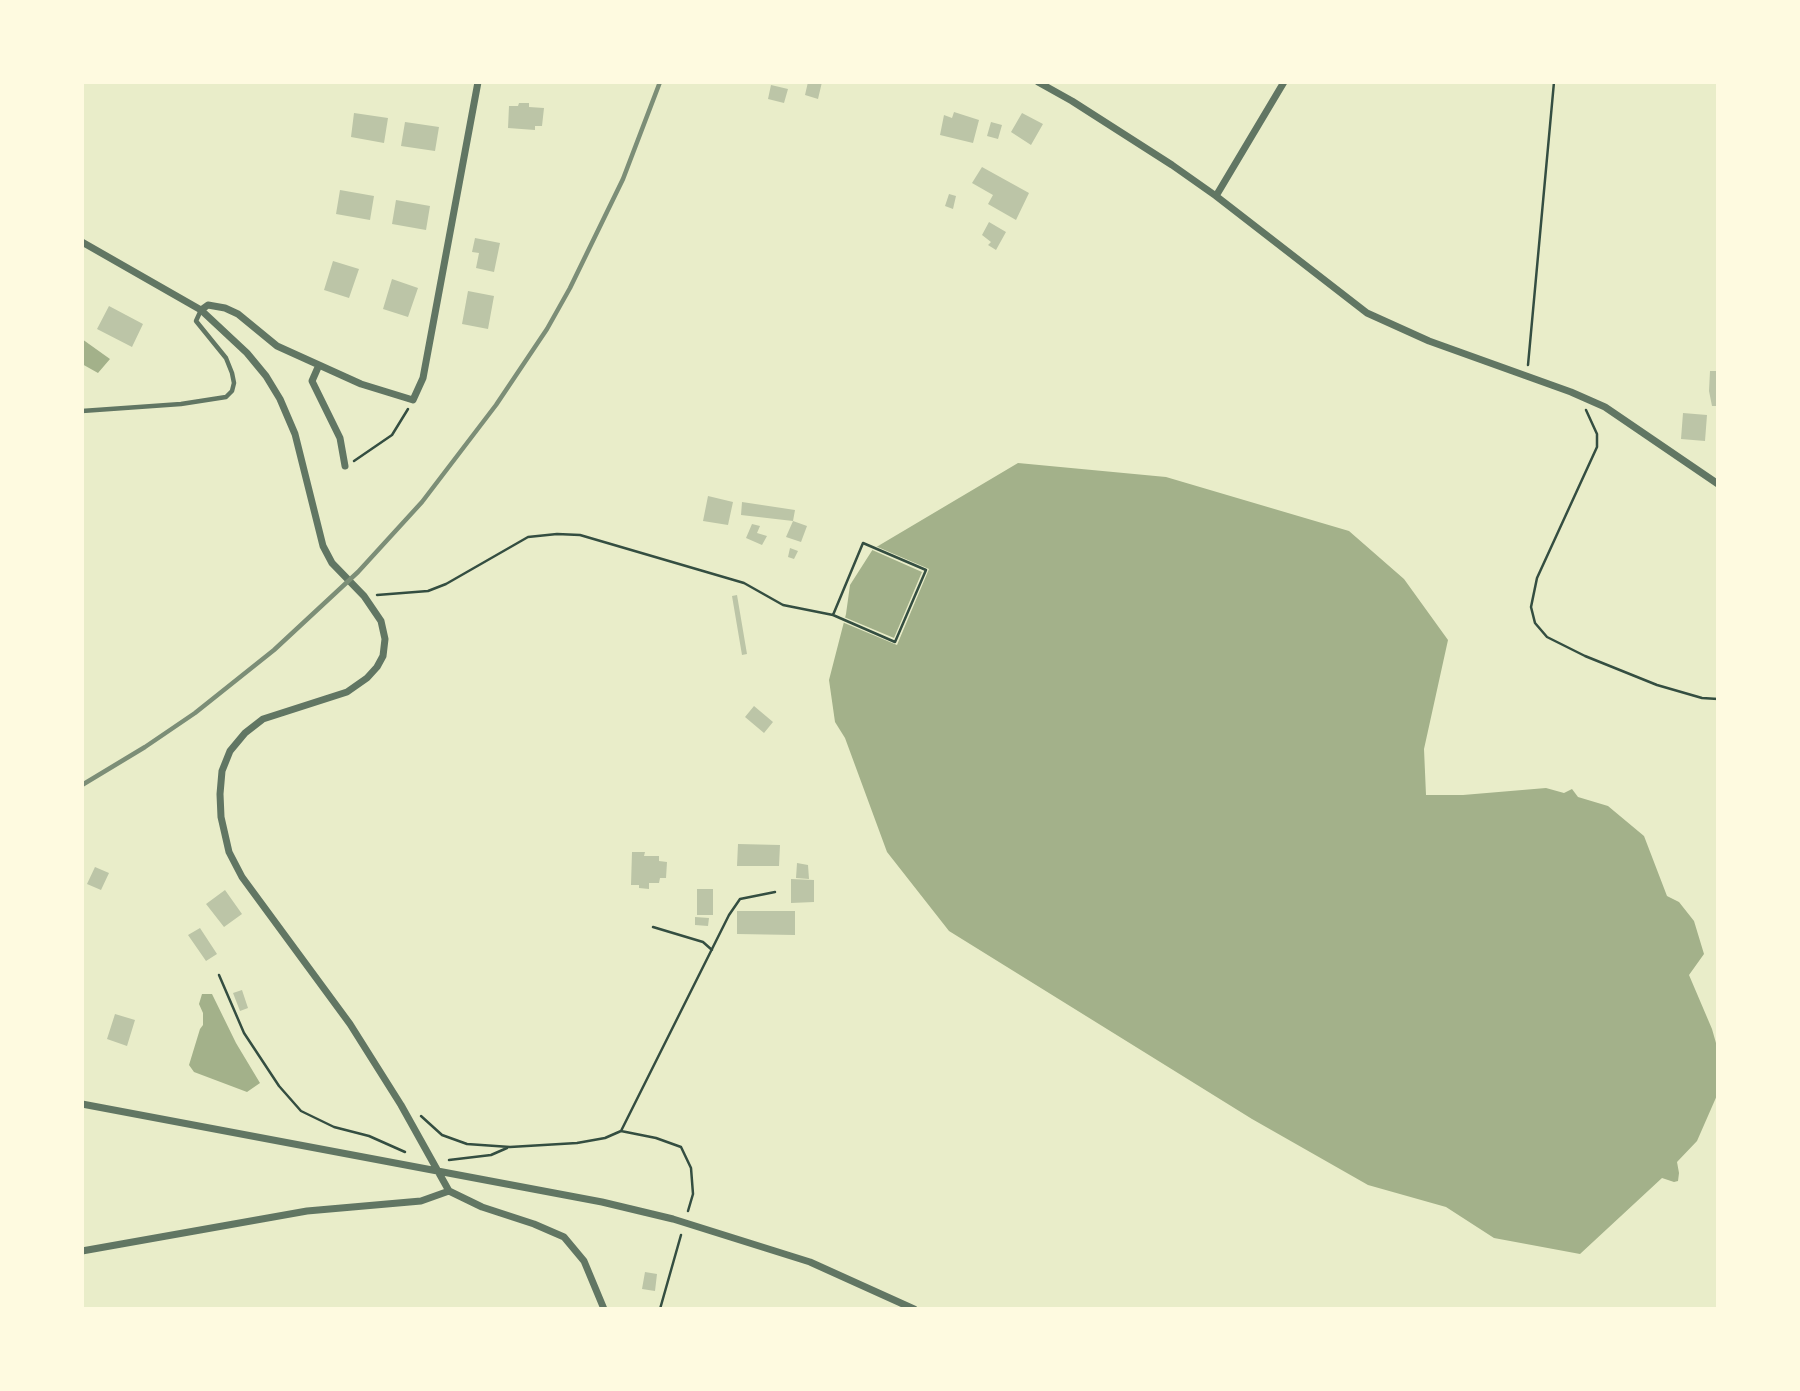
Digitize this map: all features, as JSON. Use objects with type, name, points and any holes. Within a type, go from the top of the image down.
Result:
[{"type":"street","points":[[201,310],[208,305],[225,307],[278,346],[361,384],[413,400],[423,378],[478,82]]},
{"type":"street","points":[[1038,82],[1083,108],[1216,195],[1367,313],[1429,341],[1571,392],[1605,407],[1718,484]]},
{"type":"street","points":[[1216,195],[1284,82]]},
{"type":"street","points":[[82,242],[201,310],[247,353],[266,376],[288,417],[302,460],[323,545],[332,563],[363,596],[381,621],[385,639],[383,656],[367,678],[347,692],[263,719],[244,733],[230,751],[222,771],[220,794],[221,817],[229,852],[242,877],[350,1024],[401,1105],[449,1191],[482,1207],[564,1237],[584,1261],[604,1309]]},
{"type":"street","points":[[319,365],[312,381],[340,438],[345,466]]},
{"type":"street","points":[[82,1104],[602,1202],[673,1219],[810,1262],[914,1309]]},
{"type":"street","points":[[82,1251],[307,1211],[421,1200],[449,1191]]},
{"type":"lane","points":[[82,411],[181,404],[226,397],[232,391],[234,383],[232,373],[226,358],[195,321],[201,310]]},
{"type":"path","points":[[1527,376],[1554,82]]},
{"type":"path","points":[[1571,392],[1592,421],[1597,434],[1597,447],[1536,578],[1531,607],[1535,623],[1547,637],[1585,656],[1657,685],[1702,698],[1718,699]]},
{"type":"path","points":[[345,466],[392,435],[413,400]]},
{"type":"path","points":[[363,596],[428,591],[457,579],[528,537],[580,535],[744,583],[783,605],[833,615],[895,642],[926,570],[863,543],[833,615]]},
{"type":"path","points":[[621,1131],[729,915],[740,899],[775,892]]},
{"type":"path","points":[[653,927],[703,942],[712,950]]},
{"type":"path","points":[[219,975],[244,1033],[279,1086],[301,1111],[334,1127],[369,1136],[406,1153]]},
{"type":"path","points":[[419,1115],[442,1135],[467,1144],[510,1147],[576,1143],[605,1138],[621,1131],[656,1138],[681,1147],[691,1168],[693,1194]]},
{"type":"path","points":[[438,1172],[447,1161],[491,1155],[510,1147]]},
{"type":"path","points":[[660,1309],[675,1257]]},
{"type":"shaded area","points":[[82,339],[110,359],[98,373],[82,364]]},
{"type":"shaded area","points":[[1018,463],[1166,477],[1349,531],[1404,579],[1448,640],[1424,749],[1426,795],[1463,795],[1546,788],[1564,793],[1572,789],[1578,797],[1608,806],[1644,836],[1667,896],[1679,902],[1694,921],[1704,954],[1689,975],[1718,1050],[1718,1093],[1697,1141],[1677,1162],[1678,1181],[1662,1178],[1580,1254],[1494,1238],[1446,1207],[1368,1185],[1252,1119],[949,931],[887,852],[845,738],[835,722],[829,680],[846,614],[850,585],[873,549]]},
{"type":"shaded area","points":[[202,994],[212,994],[236,1043],[260,1083],[247,1092],[194,1072],[189,1065],[203,1025],[203,1013],[199,1004]]},
{"type":"pier","points":[[873,545],[929,569],[897,645],[842,622],[844,617],[894,638],[922,572],[870,549]]},
{"type":"building","points":[[808,82],[822,82],[818,99],[805,95]]},
{"type":"building","points":[[771,85],[788,89],[784,103],[768,99]]},
{"type":"building","points":[[519,103],[544,108],[542,126],[535,126],[535,130],[508,128],[509,106],[518,106]]},
{"type":"building","points":[[954,112],[979,120],[973,143],[940,135],[944,115],[952,118]]},
{"type":"building","points":[[354,113],[388,118],[384,143],[351,137]]},
{"type":"building","points":[[1022,113],[1043,124],[1031,145],[1011,132]]},
{"type":"building","points":[[405,122],[439,127],[435,151],[401,146]]},
{"type":"building","points":[[991,122],[1002,125],[998,139],[987,136]]},
{"type":"building","points":[[982,167],[1029,193],[1016,220],[988,204],[993,195],[972,183]]},
{"type":"building","points":[[340,190],[374,196],[370,220],[336,214]]},
{"type":"building","points":[[949,194],[956,196],[953,209],[945,206]]},
{"type":"building","points":[[396,200],[430,206],[426,230],[392,224]]},
{"type":"building","points":[[989,222],[1006,232],[996,250],[988,245],[991,242],[982,235]]},
{"type":"building","points":[[475,238],[500,243],[494,272],[476,268],[479,253],[472,252]]},
{"type":"building","points":[[333,261],[359,269],[349,298],[324,290]]},
{"type":"building","points":[[392,279],[418,288],[408,317],[383,309]]},
{"type":"building","points":[[468,291],[494,296],[488,329],[462,324]]},
{"type":"building","points":[[109,306],[143,324],[132,347],[97,329]]},
{"type":"building","points":[[1710,371],[1718,371],[1718,406],[1712,406],[1709,391]]},
{"type":"building","points":[[1683,413],[1707,415],[1705,441],[1681,439]]},
{"type":"building","points":[[708,496],[733,502],[728,525],[703,521]]},
{"type":"building","points":[[742,502],[795,510],[793,521],[741,515]]},
{"type":"building","points":[[793,521],[807,526],[801,542],[786,537]]},
{"type":"building","points":[[752,524],[760,526],[757,533],[767,536],[762,545],[746,538]]},
{"type":"building","points":[[790,548],[798,551],[794,559],[788,557]]},
{"type":"building","points":[[737,595],[747,654],[742,655],[732,596]]},
{"type":"building","points":[[754,706],[773,722],[764,733],[745,717]]},
{"type":"building","points":[[738,844],[780,845],[779,866],[737,866]]},
{"type":"building","points":[[632,852],[645,852],[644,856],[659,856],[659,861],[667,862],[666,878],[660,878],[659,883],[649,883],[649,889],[631,885]]},
{"type":"building","points":[[797,863],[808,865],[809,879],[796,878]]},
{"type":"building","points":[[95,867],[109,873],[101,890],[87,884]]},
{"type":"building","points":[[791,879],[814,880],[814,902],[791,903]]},
{"type":"building","points":[[697,889],[713,889],[713,915],[697,915]]},
{"type":"building","points":[[225,890],[242,914],[224,927],[206,904]]},
{"type":"building","points":[[737,911],[795,911],[795,935],[737,934]]},
{"type":"building","points":[[695,917],[709,918],[708,926],[695,925]]},
{"type":"building","points":[[200,928],[217,954],[206,961],[188,935]]},
{"type":"building","points":[[242,990],[248,1008],[240,1011],[233,993]]},
{"type":"building","points":[[115,1014],[135,1020],[127,1046],[107,1039]]},
{"type":"building","points":[[645,1272],[657,1274],[655,1291],[642,1289]]},
{"type":"railway","points":[[82,785],[195,713],[274,650],[358,572],[422,502],[496,405],[547,329],[623,179],[660,82]]}]
